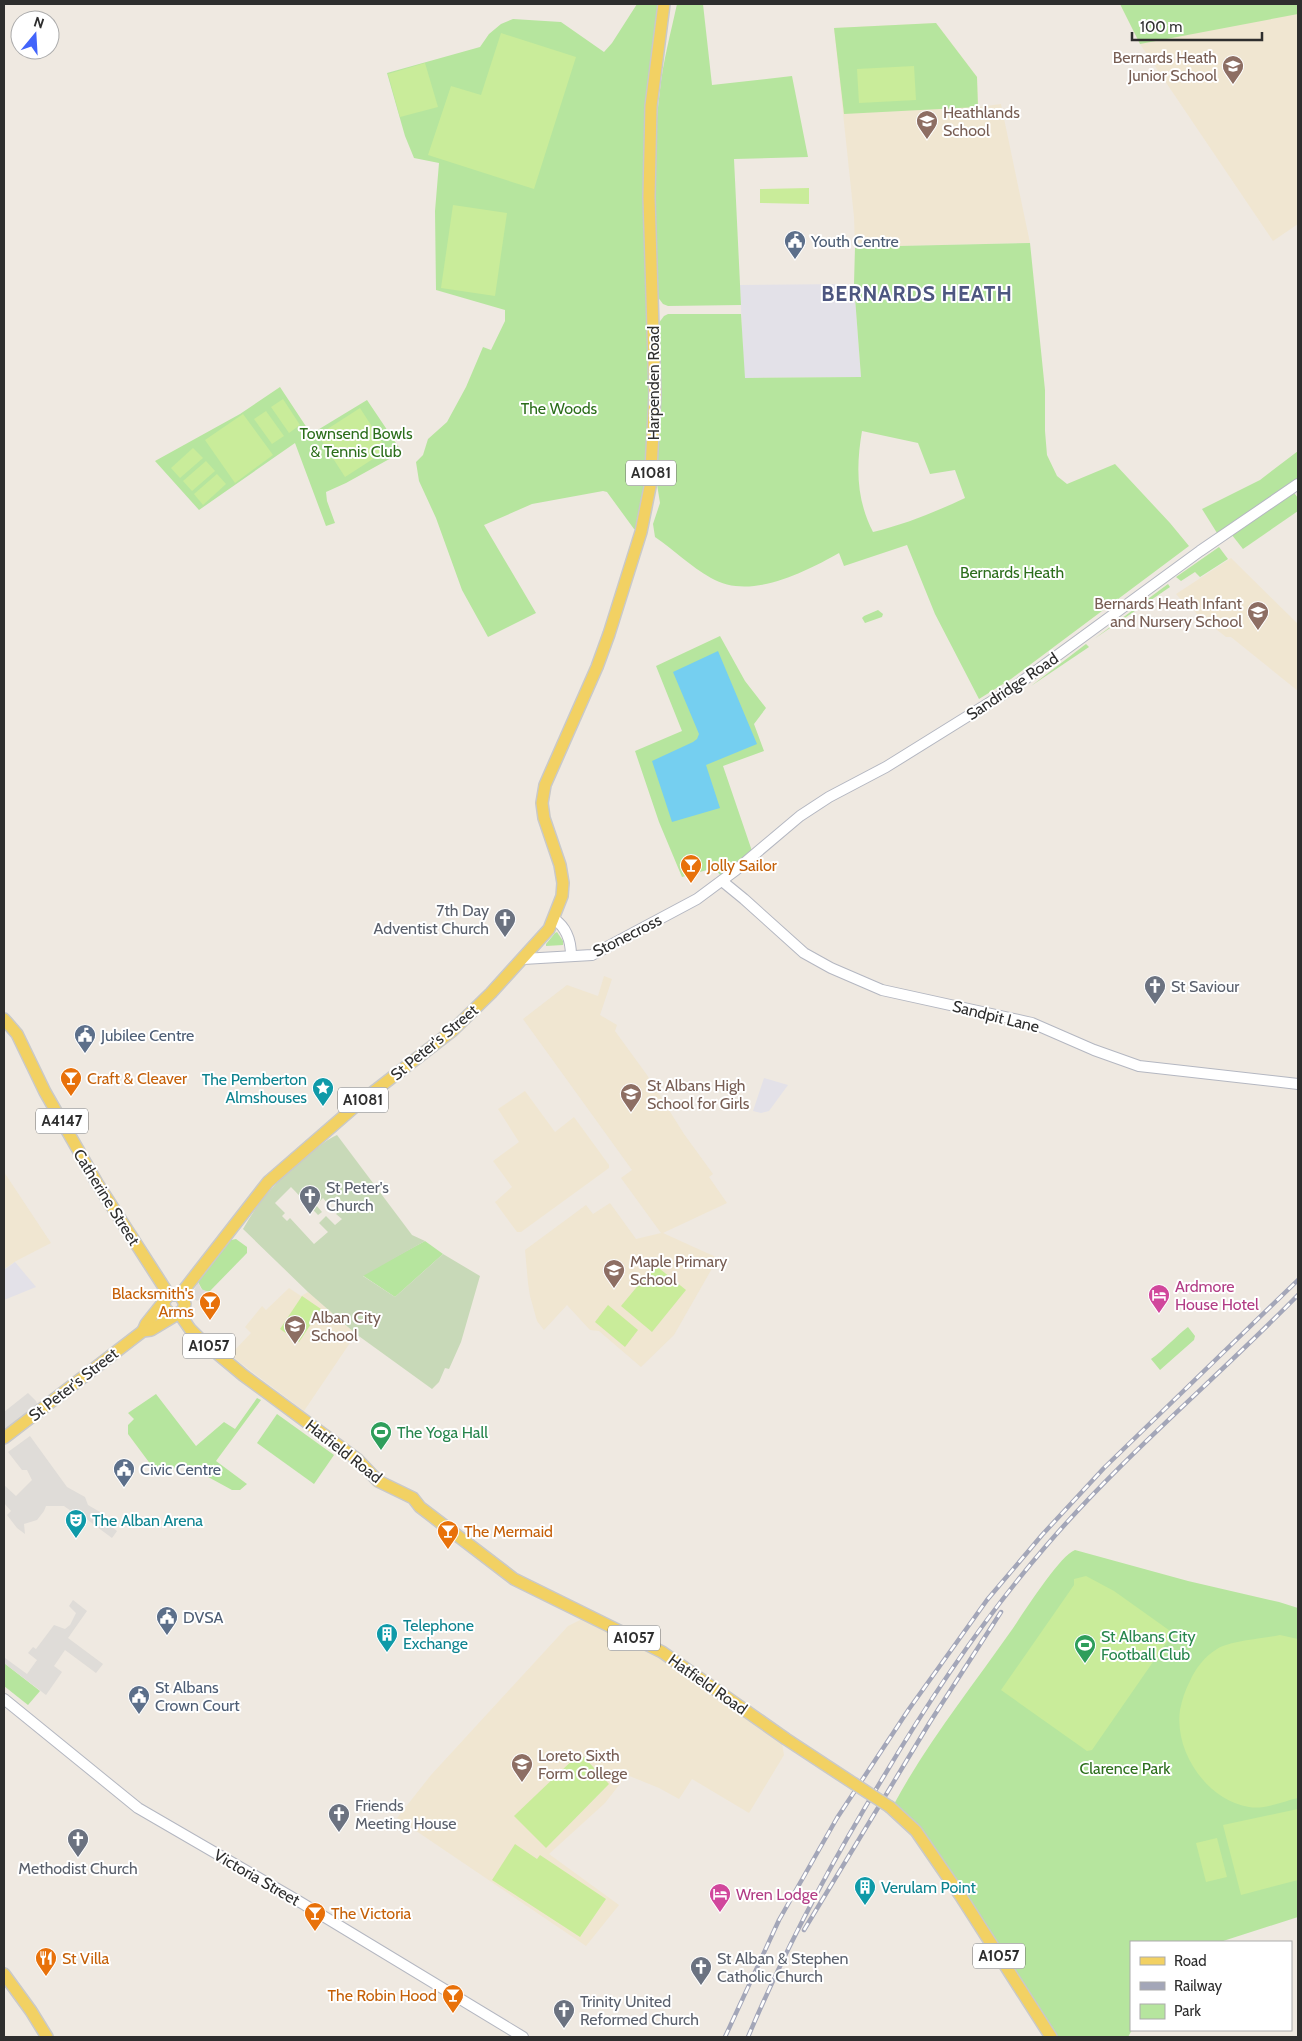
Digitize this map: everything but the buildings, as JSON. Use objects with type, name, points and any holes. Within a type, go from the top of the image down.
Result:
[{"type":"main road","name":"Harpenden Road","points":[[554,919],[562,896],[563,882],[560,865],[544,818],[542,803],[545,785],[597,667],[609,634],[641,532],[650,487],[655,396],[649,197],[651,106],[664,4]]},
{"type":"main road","name":"Sandridge Road","points":[[722,881],[800,816],[829,797],[886,767],[1013,688],[1200,550],[1298,484]]},
{"type":"main road","name":"Stonecross","points":[[522,959],[583,956],[598,952],[697,899],[722,881]]},
{"type":"main road","name":"Sandpit Lane","points":[[722,881],[744,898],[804,953],[837,971],[882,990],[1032,1023],[1094,1050],[1139,1066],[1298,1084]]},
{"type":"main road","points":[[554,919],[561,924],[570,940],[572,956]]},
{"type":"main road","name":"A1081","points":[[522,959],[549,929],[554,919]]},
{"type":"main road","name":"St Peter's Street","points":[[4,1438],[143,1331],[146,1324],[171,1298],[268,1182],[328,1128],[452,1031],[522,959]]},
{"type":"main road","name":"Catherine Street","points":[[4,1019],[17,1034],[45,1092],[97,1183],[171,1298],[167,1312],[178,1314]]},
{"type":"main road","points":[[171,1298],[185,1304],[184,1309],[178,1314]]},
{"type":"main road","name":"St Peter's Street","points":[[143,1331],[151,1330],[178,1314]]},
{"type":"main road","name":"Hatfield Road","points":[[178,1314],[201,1340],[243,1375],[358,1460],[378,1481],[413,1498],[420,1507],[514,1579],[662,1652],[786,1739],[890,1807],[916,1831],[960,1895],[1051,2037]]},
{"type":"main road","name":"Victoria Street","points":[[4,1699],[138,1808],[313,1910],[523,2037]]},
{"type":"main road","points":[[4,1974],[31,2011],[46,2037]]},
{"type":"shaded area","name":"Bernards Heath Junior School","points":[[1120,4],[1298,4],[1298,224],[1273,241],[1140,44]]},
{"type":"shaded area","name":"Heathlands School","points":[[936,23],[977,77],[978,107],[1001,104],[1030,243],[855,247],[854,217],[834,28]]},
{"type":"shaded area","points":[[854,284],[861,377],[744,378],[740,285]]},
{"type":"shaded area","name":"Bernards Heath Infant and Nursery School","points":[[1231,558],[1298,624],[1298,691],[1231,637],[1226,637],[1197,614],[1188,603],[1185,604],[1176,594]]},
{"type":"shaded area","points":[[604,976],[612,979],[600,1015],[617,1025],[615,1031],[647,1075],[684,1134],[713,1174],[709,1177],[727,1203],[663,1233],[718,1258],[674,1335],[641,1367],[599,1331],[590,1330],[567,1305],[544,1330],[537,1321],[528,1283],[525,1250],[586,1205],[593,1214],[610,1203],[636,1239],[661,1233],[621,1178],[632,1170],[523,1019],[567,985],[598,996]]},
{"type":"shaded area","points":[[764,1078],[788,1085],[769,1111],[761,1113],[753,1111]]},
{"type":"shaded area","points":[[525,1091],[555,1132],[574,1117],[609,1165],[609,1168],[521,1232],[517,1232],[495,1202],[512,1187],[493,1161],[519,1142],[498,1109]]},
{"type":"shaded area","points":[[4,1172],[51,1243],[4,1269]]},
{"type":"shaded area","points":[[15,1262],[36,1287],[4,1300],[4,1270]]},
{"type":"shaded area","points":[[198,1282],[201,1289],[209,1292],[197,1301],[191,1296]]},
{"type":"shaded area","name":"Alban City School","points":[[289,1288],[301,1296],[308,1292],[356,1334],[304,1411],[230,1355],[251,1333],[245,1327],[262,1306],[266,1310]]},
{"type":"shaded area","points":[[28,1393],[36,1401],[39,1408],[4,1436],[4,1412]]},
{"type":"shaded area","points":[[30,1436],[67,1487],[85,1497],[88,1505],[100,1512],[101,1519],[117,1531],[112,1538],[73,1509],[71,1511],[64,1506],[46,1506],[37,1520],[24,1524],[25,1534],[17,1528],[7,1515],[11,1511],[4,1503],[4,1485],[16,1496],[32,1480],[27,1470],[22,1470],[8,1452]]},
{"type":"shaded area","points":[[73,1600],[87,1611],[68,1638],[103,1664],[96,1673],[65,1650],[54,1666],[62,1672],[46,1695],[4,1663],[4,1660],[5,1658],[27,1674],[37,1660],[28,1653],[33,1647],[36,1649],[54,1625],[65,1629],[70,1625],[76,1613],[69,1606]]},
{"type":"shaded area","name":"Loreto Sixth Form College","points":[[582,1619],[662,1656],[782,1743],[784,1755],[749,1813],[692,1779],[679,1799],[659,1788],[627,1775],[605,1803],[549,1854],[619,1905],[586,1946],[397,1818],[431,1775],[568,1626]]},
{"type":"green space","name":"The Woods","points":[[637,4],[661,4],[653,65],[647,460],[638,529],[634,529],[607,492],[603,491],[532,504],[484,525],[536,613],[488,637],[462,590],[436,518],[419,481],[416,462],[423,455],[428,439],[447,422],[466,387],[483,347],[491,350],[505,321],[505,310],[436,290],[435,211],[439,163],[414,158],[405,136],[387,73],[480,47],[489,34],[501,24],[513,19],[561,22],[604,52]]},
{"type":"green space","points":[[677,4],[703,4],[712,85],[792,76],[808,157],[734,159],[741,305],[668,306],[663,304],[657,296],[654,219],[655,142],[661,79]]},
{"type":"green space","points":[[1120,4],[1298,4],[1298,14],[1140,44]]},
{"type":"green space","points":[[936,23],[977,77],[978,107],[844,114],[834,28]]},
{"type":"green space","points":[[501,33],[576,57],[534,189],[428,155],[451,86],[481,95]]},
{"type":"green space","points":[[425,63],[438,107],[400,117],[388,74]]},
{"type":"green space","points":[[914,66],[916,100],[859,103],[857,69]]},
{"type":"green space","points":[[809,188],[809,204],[760,203],[760,189]]},
{"type":"green space","points":[[453,205],[507,213],[495,296],[441,288]]},
{"type":"green space","name":"Bernards Heath","points":[[1030,243],[1045,390],[1047,455],[1057,476],[1067,484],[1115,464],[1189,546],[1011,679],[979,699],[935,614],[907,545],[844,566],[839,553],[810,568],[777,581],[743,586],[726,584],[711,578],[696,569],[655,537],[653,524],[660,503],[656,478],[659,415],[658,324],[668,314],[741,314],[745,378],[861,377],[854,284],[855,247]],"holes":[[[862,431],[918,443],[930,474],[955,470],[965,498],[920,517],[873,532],[867,520],[860,495],[858,470]]]},
{"type":"green space","name":"Townsend Bowls & Tennis Club","points":[[280,387],[311,434],[367,400],[402,452],[326,492],[327,501],[335,523],[326,526],[295,443],[199,510],[155,461],[240,414]]},
{"type":"green space","points":[[283,399],[300,425],[289,433],[271,407]]},
{"type":"green space","points":[[360,408],[387,450],[345,477],[318,435]]},
{"type":"green space","points":[[266,411],[284,436],[272,444],[254,419]]},
{"type":"green space","points":[[243,414],[273,455],[235,483],[205,440]]},
{"type":"green space","points":[[193,448],[203,458],[180,478],[171,468]]},
{"type":"green space","points":[[1298,451],[1298,478],[1217,533],[1202,509],[1260,480]]},
{"type":"green space","points":[[206,461],[215,471],[192,491],[183,481]]},
{"type":"green space","points":[[217,474],[226,484],[203,505],[194,494]]},
{"type":"green space","points":[[1291,489],[1298,498],[1298,511],[1243,549],[1228,530]]},
{"type":"green space","points":[[1219,547],[1228,559],[1200,577],[1195,572],[1181,581],[1176,577]]},
{"type":"green space","points":[[1168,584],[1170,587],[1094,639]]},
{"type":"green space","points":[[878,610],[883,614],[882,617],[865,623],[862,618],[864,616]]},
{"type":"green space","points":[[720,636],[745,681],[766,708],[754,724],[764,751],[723,766],[752,851],[722,877],[714,868],[682,877],[659,822],[635,751],[682,731],[656,666]]},
{"type":"green space","points":[[1086,644],[1089,647],[1031,686]]},
{"type":"green space","points":[[557,932],[563,941],[563,945],[546,946],[546,944]]},
{"type":"green space","points":[[337,1135],[412,1235],[425,1241],[363,1276],[395,1297],[443,1254],[480,1276],[461,1342],[449,1369],[445,1368],[439,1382],[432,1389],[356,1334],[308,1292],[243,1229],[257,1207],[282,1178],[323,1143]],"holes":[[[291,1187],[318,1215],[322,1212],[316,1205],[323,1198],[328,1204],[337,1196],[345,1205],[336,1214],[342,1219],[335,1225],[326,1216],[319,1223],[328,1232],[314,1244],[290,1218],[287,1221],[282,1216],[285,1213],[275,1203]]]},
{"type":"green space","points":[[236,1239],[247,1247],[247,1253],[209,1292],[203,1291],[198,1282],[231,1240]]},
{"type":"green space","points":[[425,1241],[443,1254],[395,1297],[362,1275]]},
{"type":"green space","points":[[655,1265],[686,1290],[652,1332],[621,1306]]},
{"type":"green space","points":[[302,1296],[321,1309],[299,1342],[280,1329]]},
{"type":"green space","points":[[608,1305],[638,1330],[625,1347],[595,1322]]},
{"type":"green space","points":[[1188,1327],[1195,1336],[1194,1340],[1160,1370],[1151,1359]]},
{"type":"green space","points":[[156,1394],[196,1446],[224,1422],[235,1429],[257,1398],[261,1400],[216,1461],[247,1484],[240,1490],[232,1490],[188,1466],[181,1466],[162,1473],[154,1469],[128,1434],[128,1425],[134,1419],[128,1413]]},
{"type":"green space","points":[[277,1414],[334,1455],[314,1484],[257,1443]]},
{"type":"green space","name":"Clarence Park","points":[[1075,1550],[1188,1581],[1298,1608],[1298,1917],[1223,1941],[1130,1941],[1131,2031],[1128,2037],[1058,2037],[944,1862],[893,1806],[934,1738],[1042,1586],[1068,1555]]},
{"type":"green space","name":"St Albans City Football Club","points":[[1086,1576],[1114,1591],[1173,1633],[1092,1750],[1087,1751],[1001,1690],[1074,1585],[1074,1579]]},
{"type":"green space","points":[[1280,1635],[1298,1639],[1298,1798],[1255,1808],[1234,1803],[1220,1795],[1196,1772],[1182,1742],[1180,1710],[1185,1691],[1195,1672],[1201,1663],[1217,1649],[1247,1640]]},
{"type":"green space","points":[[4,1663],[40,1691],[28,1705],[4,1686]]},
{"type":"green space","points":[[580,1753],[609,1784],[546,1848],[514,1816]]},
{"type":"green space","points":[[1298,1809],[1298,1880],[1241,1895],[1223,1825]]},
{"type":"green space","points":[[1217,1838],[1227,1877],[1206,1882],[1196,1843]]},
{"type":"green space","points":[[515,1844],[537,1859],[540,1855],[606,1899],[580,1937],[492,1880]]},
{"type":"water","points":[[718,651],[757,744],[706,765],[720,808],[672,822],[652,761],[693,742],[699,734],[673,672]]},
{"type":"railway","points":[[725,2037],[779,1920],[837,1818],[909,1709],[987,1600],[1042,1535],[1104,1468],[1298,1280]]},
{"type":"railway","points":[[748,2037],[794,1936],[846,1840],[921,1716],[980,1629],[1023,1573],[1106,1481],[1298,1295]]},
{"type":"railway","points":[[804,1930],[930,1722],[1001,1612]]},
{"type":"place","name":"Bernards Heath Junior School","points":[[1233,85]]},
{"type":"place","name":"Heathlands School","points":[[927,140]]},
{"type":"place","name":"Youth Centre","points":[[795,260]]},
{"type":"place","name":"Bernards Heath Infant and Nursery School","points":[[1258,631]]},
{"type":"place","name":"Jolly Sailor","points":[[691,884]]},
{"type":"place","name":"7th Day Adventist Church","points":[[505,938]]},
{"type":"place","name":"St Saviour","points":[[1155,1005]]},
{"type":"place","name":"Jubilee Centre","points":[[85,1054]]},
{"type":"place","name":"Craft & Cleaver","points":[[71,1097]]},
{"type":"place","name":"The Pemberton Almshouses","points":[[323,1107]]},
{"type":"place","name":"St Albans High School for Girls","points":[[631,1113]]},
{"type":"place","name":"St Peter's Church","points":[[310,1215]]},
{"type":"place","name":"Maple Primary School","points":[[614,1289]]},
{"type":"place","name":"Ardmore House Hotel","points":[[1159,1314]]},
{"type":"place","name":"Blacksmith's Arms","points":[[210,1321]]},
{"type":"place","name":"Alban City School","points":[[295,1345]]},
{"type":"place","name":"The Yoga Hall","points":[[381,1451]]},
{"type":"place","name":"Civic Centre","points":[[124,1488]]},
{"type":"place","name":"The Alban Arena","points":[[76,1539]]},
{"type":"place","name":"The Mermaid","points":[[448,1550]]},
{"type":"place","name":"DVSA","points":[[167,1636]]},
{"type":"place","name":"Telephone Exchange","points":[[387,1653]]},
{"type":"place","name":"St Albans City Football Club","points":[[1085,1664]]},
{"type":"place","name":"St Albans Crown Court","points":[[139,1715]]},
{"type":"place","name":"Loreto Sixth Form College","points":[[522,1783]]},
{"type":"place","name":"Friends Meeting House","points":[[339,1833]]},
{"type":"place","name":"Methodist Church","points":[[78,1858]]},
{"type":"place","name":"Verulam Point","points":[[865,1906]]},
{"type":"place","name":"Wren Lodge","points":[[720,1913]]},
{"type":"place","name":"The Victoria","points":[[315,1932]]},
{"type":"place","name":"St Villa","points":[[46,1977]]},
{"type":"place","name":"St Alban & Stephen Catholic Church","points":[[701,1986]]},
{"type":"place","name":"The Robin Hood","points":[[453,2014]]},
{"type":"place","name":"Trinity United Reformed Church","points":[[564,2029]]},
{"type":"district","name":"BERNARDS HEATH","points":[[917,294]]}]
